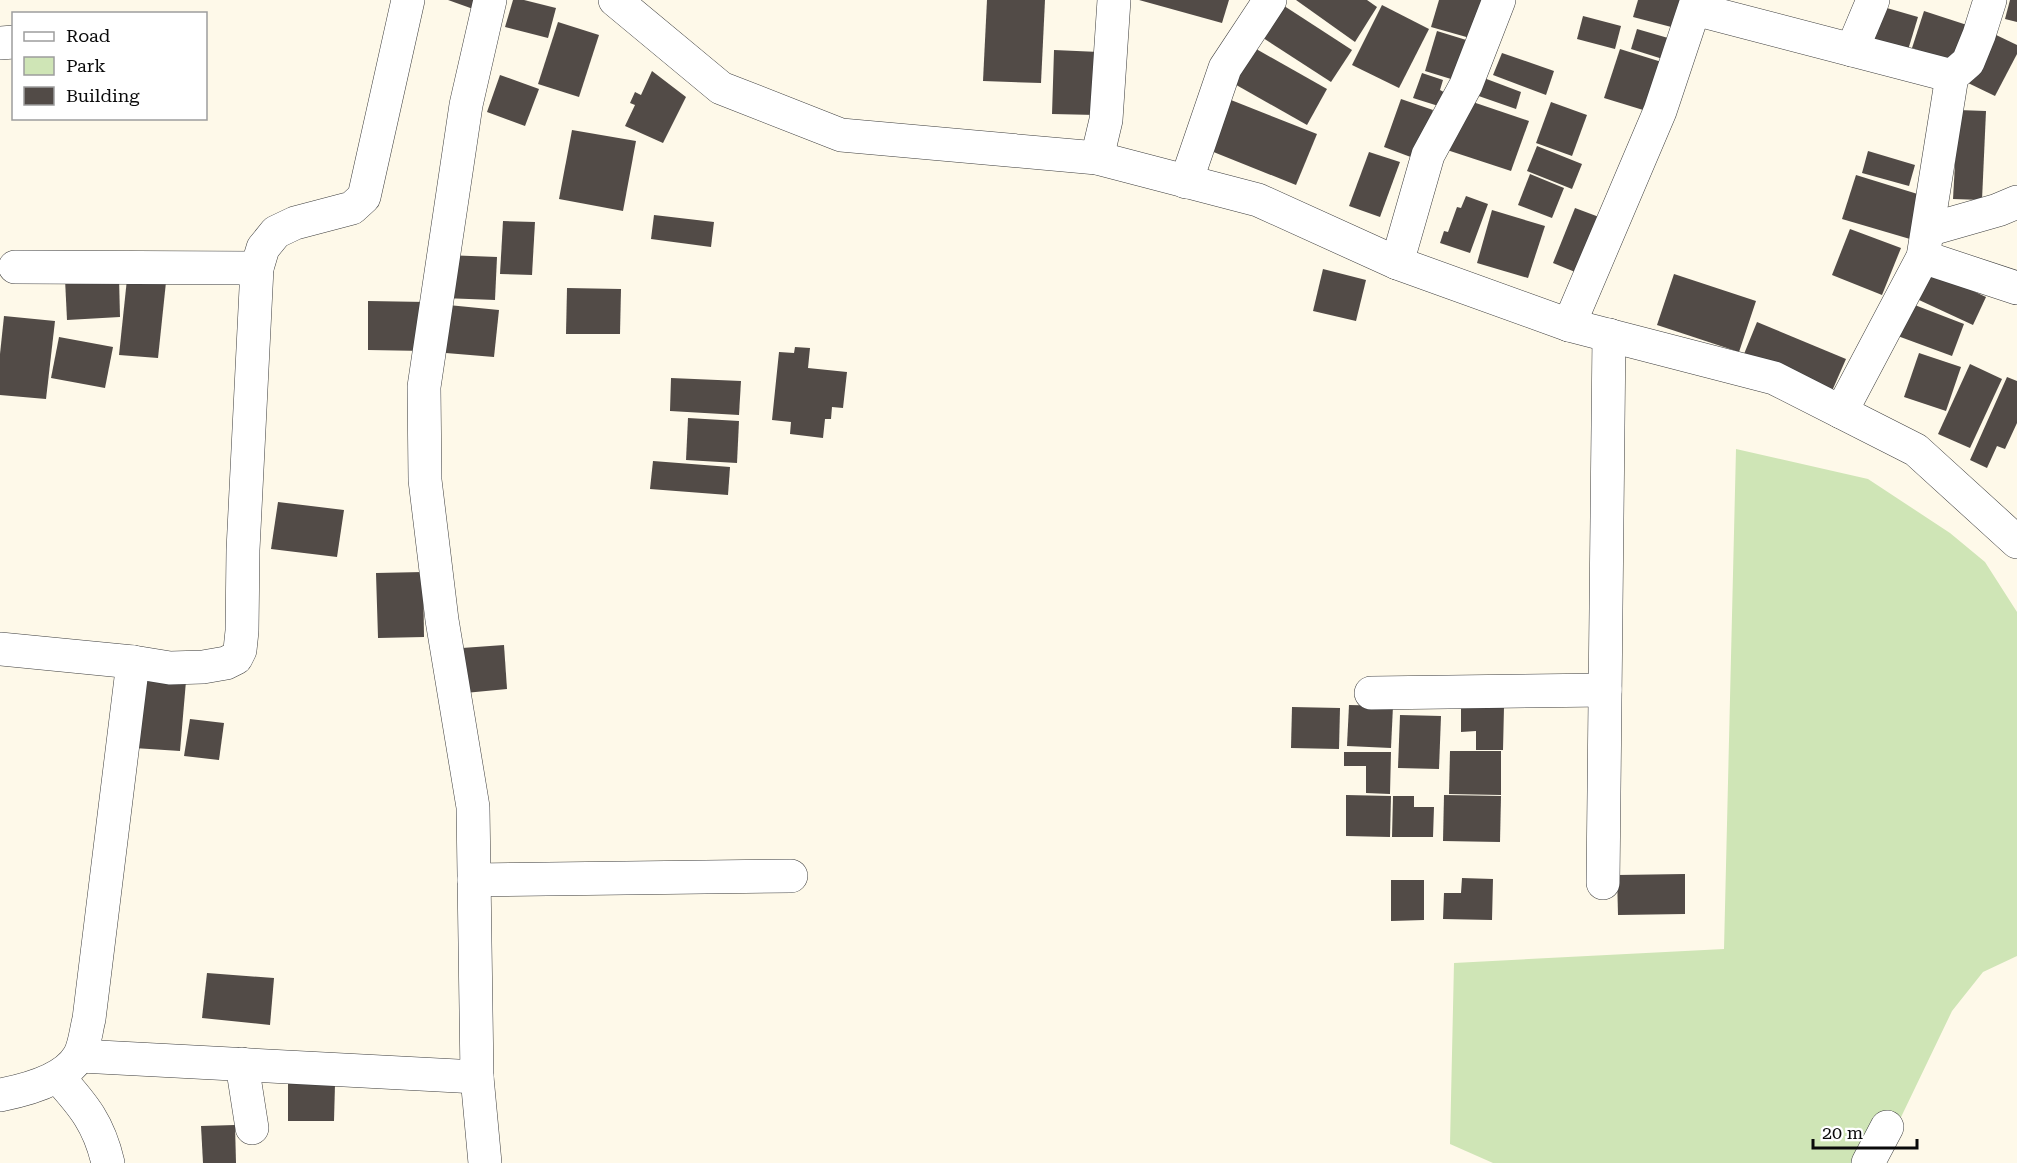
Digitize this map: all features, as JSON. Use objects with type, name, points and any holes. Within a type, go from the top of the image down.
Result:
[{"type":"street","points":[[0,650],[134,662],[170,668],[203,667],[226,663],[236,658],[240,650],[257,268],[263,248],[276,232],[295,223],[352,208],[364,196],[408,0]]},
{"type":"street","points":[[485,1163],[477,1077],[473,807],[441,620],[425,480],[424,387],[466,105],[490,0]]},
{"type":"street","points":[[615,0],[721,88],[841,135],[1097,159],[1258,200],[1397,263],[1569,325],[1774,378],[1916,450],[2017,542]]},
{"type":"street","points":[[1097,159],[1106,120],[1114,0]]},
{"type":"street","points":[[1186,182],[1225,68],[1270,0]]},
{"type":"street","points":[[1397,263],[1428,154],[1466,85],[1499,0]]},
{"type":"street","points":[[1852,50],[1873,0]]},
{"type":"street","points":[[1841,412],[1925,244],[1952,76],[1968,62],[1990,0]]},
{"type":"street","points":[[1569,325],[1660,111],[1696,4],[1753,12],[1852,50],[1952,76]]},
{"type":"street","points":[[1925,244],[2017,202]]},
{"type":"street","points":[[1925,244],[2017,288]]},
{"type":"street","points":[[15,267],[257,268]]},
{"type":"street","points":[[1603,883],[1609,335]]},
{"type":"street","points":[[108,1163],[103,1140],[86,1109],[69,1066],[89,1019],[134,662]]},
{"type":"street","points":[[1371,693],[1605,690]]},
{"type":"street","points":[[474,880],[791,876]]},
{"type":"street","points":[[0,1095],[15,1092],[69,1066],[242,1064],[477,1077]]},
{"type":"street","points":[[242,1064],[252,1128]]},
{"type":"street","points":[[1868,1163],[1887,1127]]},
{"type":"green space","points":[[1736,449],[1868,479],[1950,533],[1985,562],[2017,612],[2017,956],[1983,972],[1952,1011],[1879,1163],[1493,1163],[1450,1144],[1454,963],[1724,949]]},
{"type":"building","points":[[448,0],[479,0],[476,10]]},
{"type":"building","points":[[513,0],[524,0],[556,8],[548,38],[505,27]]},
{"type":"building","points":[[987,0],[1045,0],[1041,83],[983,81]]},
{"type":"building","points":[[1139,0],[1229,0],[1222,23]]},
{"type":"building","points":[[1275,0],[1352,50],[1331,82],[1254,32]]},
{"type":"building","points":[[1296,0],[1367,0],[1377,7],[1355,42]]},
{"type":"building","points":[[1439,0],[1489,0],[1477,40],[1431,27]]},
{"type":"building","points":[[1638,0],[1686,0],[1679,29],[1633,17]]},
{"type":"building","points":[[2010,0],[2017,0],[2017,22],[2005,19]]},
{"type":"building","points":[[1382,5],[1429,29],[1399,88],[1352,65]]},
{"type":"building","points":[[1880,6],[1918,17],[1908,50],[1870,40]]},
{"type":"building","points":[[1924,11],[1970,26],[1958,63],[1912,48]]},
{"type":"building","points":[[1583,16],[1621,26],[1615,49],[1577,39]]},
{"type":"building","points":[[558,22],[599,35],[579,97],[538,84]]},
{"type":"building","points":[[1637,29],[1675,40],[1669,61],[1631,49]]},
{"type":"building","points":[[1437,31],[1476,43],[1464,83],[1425,71]]},
{"type":"building","points":[[1992,33],[2017,45],[2017,54],[1995,96],[1966,82]]},
{"type":"building","points":[[1251,46],[1327,89],[1307,125],[1231,82]]},
{"type":"building","points":[[1620,49],[1668,64],[1653,113],[1604,98]]},
{"type":"building","points":[[1054,50],[1099,52],[1096,115],[1052,114]]},
{"type":"building","points":[[1502,53],[1554,71],[1546,95],[1493,75]]},
{"type":"building","points":[[652,71],[686,97],[663,143],[625,126],[635,105],[630,103],[635,92],[641,95]]},
{"type":"building","points":[[1422,73],[1443,80],[1440,90],[1453,97],[1448,109],[1413,98]]},
{"type":"building","points":[[500,75],[539,89],[525,126],[487,112]]},
{"type":"building","points":[[1476,75],[1521,92],[1516,109],[1470,93]]},
{"type":"building","points":[[1461,98],[1529,121],[1511,171],[1444,149]]},
{"type":"building","points":[[1401,99],[1433,110],[1416,159],[1384,147]]},
{"type":"building","points":[[1231,100],[1317,134],[1296,185],[1211,151]]},
{"type":"building","points":[[1551,102],[1587,115],[1572,156],[1536,143]]},
{"type":"building","points":[[1958,110],[1986,111],[1982,200],[1953,199]]},
{"type":"building","points":[[572,130],[636,141],[623,211],[559,199]]},
{"type":"building","points":[[1537,146],[1582,164],[1572,189],[1527,171]]},
{"type":"building","points":[[1868,151],[1915,165],[1909,186],[1862,173]]},
{"type":"building","points":[[1369,152],[1400,162],[1380,217],[1349,206]]},
{"type":"building","points":[[1530,174],[1564,188],[1552,218],[1518,205]]},
{"type":"building","points":[[1856,175],[1924,196],[1910,239],[1842,219]]},
{"type":"building","points":[[1466,196],[1488,204],[1470,253],[1440,243],[1444,231],[1448,232],[1457,207],[1461,208]]},
{"type":"building","points":[[1575,208],[1607,220],[1585,276],[1553,263]]},
{"type":"building","points":[[1492,210],[1545,226],[1528,278],[1477,263]]},
{"type":"building","points":[[654,215],[714,222],[711,247],[651,239]]},
{"type":"building","points":[[503,221],[535,222],[532,275],[500,274]]},
{"type":"building","points":[[1850,229],[1901,248],[1882,295],[1832,275]]},
{"type":"building","points":[[445,255],[497,257],[495,300],[443,298]]},
{"type":"building","points":[[1323,269],[1366,280],[1356,321],[1313,311]]},
{"type":"building","points":[[1933,272],[1986,297],[1973,325],[1919,300]]},
{"type":"building","points":[[1674,274],[1756,301],[1739,352],[1657,325]]},
{"type":"building","points":[[119,277],[120,317],[67,320],[65,279]]},
{"type":"building","points":[[127,279],[166,282],[158,358],[119,355]]},
{"type":"building","points":[[567,288],[621,289],[620,334],[566,334]]},
{"type":"building","points":[[368,301],[426,302],[425,351],[368,350]]},
{"type":"building","points":[[1907,302],[1964,324],[1952,356],[1895,335]]},
{"type":"building","points":[[438,304],[499,310],[494,357],[434,352]]},
{"type":"building","points":[[4,316],[55,321],[46,399],[0,395],[0,354]]},
{"type":"building","points":[[1757,322],[1846,359],[1832,391],[1744,354]]},
{"type":"building","points":[[59,337],[113,347],[105,388],[51,378]]},
{"type":"building","points":[[795,347],[810,348],[808,368],[847,372],[843,408],[832,407],[831,419],[825,419],[823,438],[790,434],[791,422],[772,420],[779,352],[794,353]]},
{"type":"building","points":[[1919,353],[1961,367],[1946,411],[1904,397]]},
{"type":"building","points":[[1970,364],[2002,379],[1970,448],[1938,434]]},
{"type":"building","points":[[2007,377],[2017,381],[2017,423],[2005,449],[1997,446],[1987,468],[1970,460]]},
{"type":"building","points":[[671,378],[741,381],[739,415],[670,411]]},
{"type":"building","points":[[688,418],[739,421],[737,463],[686,460]]},
{"type":"building","points":[[653,461],[730,467],[728,495],[650,489]]},
{"type":"building","points":[[278,502],[344,510],[337,557],[271,549]]},
{"type":"building","points":[[423,572],[424,637],[378,638],[376,573]]},
{"type":"building","points":[[504,645],[507,689],[465,693],[462,648]]},
{"type":"building","points":[[139,678],[186,681],[180,751],[134,748]]},
{"type":"building","points":[[1349,705],[1393,706],[1391,748],[1347,746]]},
{"type":"building","points":[[1292,707],[1340,708],[1339,749],[1291,748]]},
{"type":"building","points":[[1461,707],[1504,707],[1503,750],[1476,750],[1476,731],[1461,732]]},
{"type":"building","points":[[1400,715],[1441,716],[1439,769],[1398,768]]},
{"type":"building","points":[[190,719],[224,723],[219,760],[184,756]]},
{"type":"building","points":[[1450,751],[1501,751],[1501,795],[1449,794]]},
{"type":"building","points":[[1344,752],[1391,752],[1390,794],[1366,793],[1366,766],[1344,766]]},
{"type":"building","points":[[1346,795],[1391,796],[1390,837],[1346,836]]},
{"type":"building","points":[[1444,795],[1501,796],[1500,842],[1443,841]]},
{"type":"building","points":[[1393,796],[1414,796],[1414,807],[1434,807],[1433,837],[1392,837]]},
{"type":"building","points":[[1685,874],[1685,914],[1618,915],[1617,875]]},
{"type":"building","points":[[1462,878],[1493,879],[1492,920],[1443,919],[1444,893],[1461,893]]},
{"type":"building","points":[[1391,880],[1424,880],[1424,920],[1391,921]]},
{"type":"building","points":[[207,973],[274,978],[270,1025],[202,1018]]},
{"type":"building","points":[[288,1084],[335,1084],[334,1121],[288,1121]]},
{"type":"building","points":[[235,1125],[236,1163],[203,1163],[201,1126]]}]
